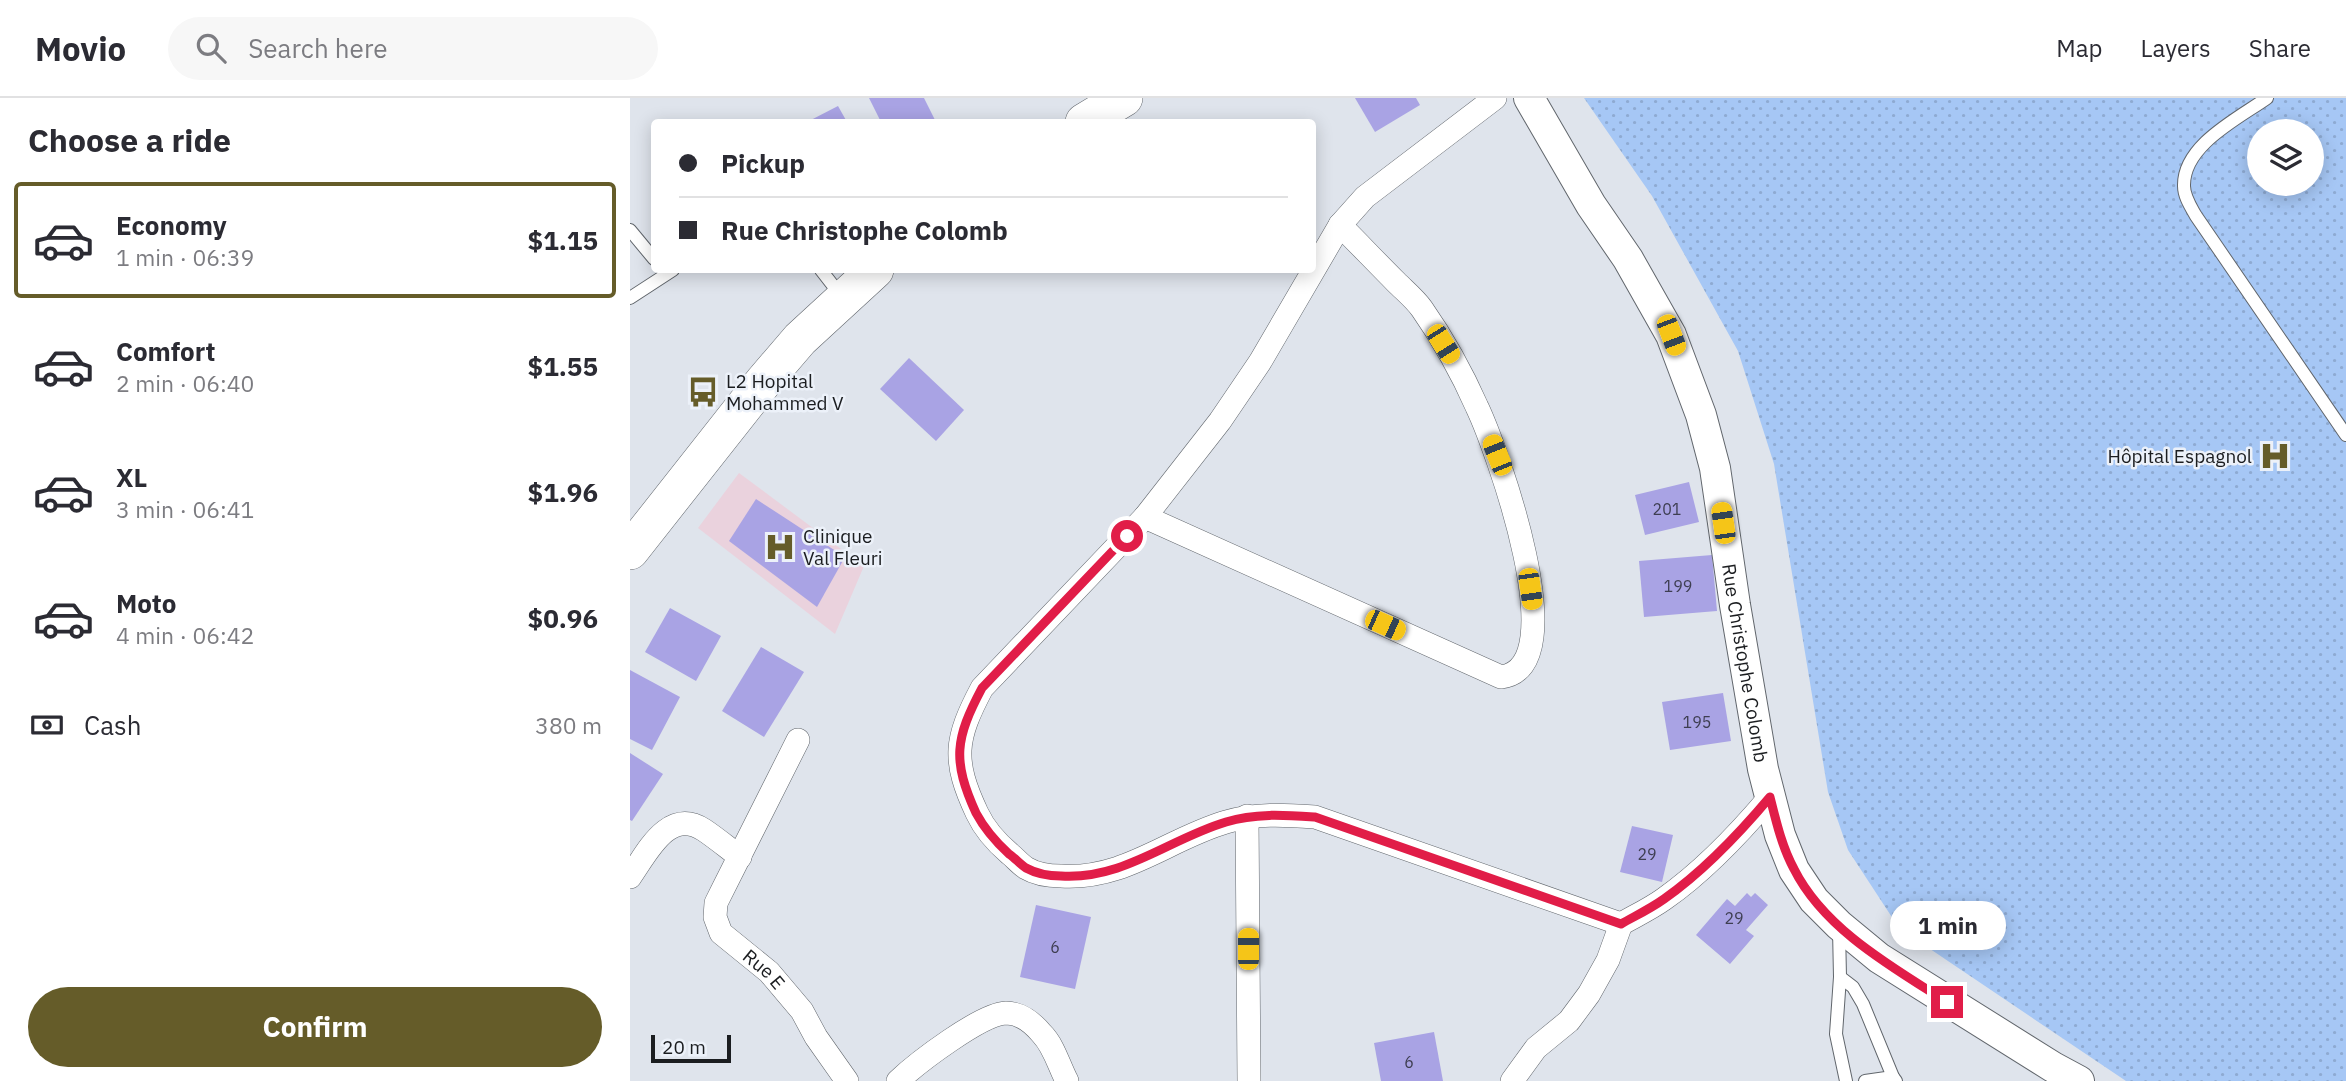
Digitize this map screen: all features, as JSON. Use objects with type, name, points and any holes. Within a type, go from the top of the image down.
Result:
[{"type":"main road","points":[[1089,119],[1124,98]]},
{"type":"main road","points":[[630,551],[764,380],[800,339],[872,273]]},
{"type":"street","points":[[1316,266],[1340,225],[1365,197],[1495,98]]},
{"type":"street","name":"Rue Christophe Colomb","points":[[1529,98],[1591,205],[1628,259],[1671,335],[1701,415],[1715,468],[1735,605],[1770,797],[1780,835],[1794,870],[1814,900],[1839,926],[1879,958],[2053,1068],[2079,1081]]},
{"type":"street","points":[[1145,517],[1501,677],[1515,673],[1522,666],[1532,634],[1533,608],[1524,549],[1506,479],[1478,407],[1420,307],[1340,225]]},
{"type":"street","points":[[1312,273],[1260,362],[1220,421],[1145,517],[982,688],[967,717],[958,752],[964,786],[980,819],[1002,847],[1026,868],[1045,875],[1076,877],[1112,871],[1223,822],[1247,816],[1279,814],[1315,817],[1621,924]]},
{"type":"street","name":"Rue E","points":[[798,740],[716,903],[715,916],[721,933],[769,972],[802,1012],[847,1081]]},
{"type":"street","points":[[1512,1081],[1536,1048],[1569,1021],[1589,995],[1608,960],[1621,924],[1664,900],[1700,870],[1734,839],[1770,797]]},
{"type":"street","points":[[1247,816],[1249,1081]]},
{"type":"street","points":[[630,877],[659,834],[680,824],[702,828],[740,856]]},
{"type":"street","points":[[898,1081],[968,1029],[994,1015],[1004,1013],[1019,1016],[1043,1034],[1067,1081]]},
{"type":"lane","points":[[2267,98],[2202,144],[2187,170],[2183,185],[2186,199],[2346,435]]},
{"type":"lane","points":[[630,230],[651,255]]},
{"type":"lane","points":[[630,298],[665,273]]},
{"type":"lane","points":[[823,273],[844,298]]},
{"type":"lane","points":[[1839,926],[1840,977],[1836,1034],[1846,1081]]},
{"type":"lane","points":[[1840,977],[1853,987],[1863,1004],[1895,1079],[1865,1081]]},
{"type":"shaded area","points":[[1584,98],[2346,98],[2346,1081],[2126,1081],[1899,928],[1848,850],[1828,792],[1774,464],[1738,351],[1652,196]]},
{"type":"shaded area","name":"Clinique Val Fleuri","points":[[739,473],[864,566],[835,634],[698,528]]},
{"type":"building","points":[[869,98],[924,98],[934,119],[880,119]]},
{"type":"building","points":[[1355,98],[1416,98],[1420,105],[1375,132]]},
{"type":"building","points":[[838,106],[845,119],[813,119]]},
{"type":"building","points":[[909,358],[964,410],[936,441],[880,389]]},
{"type":"building","points":[[1689,482],[1699,522],[1645,535],[1635,495]]},
{"type":"building","points":[[756,499],[845,557],[817,607],[729,541]]},
{"type":"building","points":[[1712,555],[1717,611],[1644,617],[1639,561]]},
{"type":"building","points":[[670,608],[721,636],[696,681],[645,652]]},
{"type":"building","points":[[761,647],[804,672],[764,737],[722,711]]},
{"type":"building","points":[[630,670],[680,697],[652,750],[630,739]]},
{"type":"building","points":[[1723,693],[1731,741],[1670,750],[1662,702]]},
{"type":"building","points":[[630,753],[663,774],[632,821],[630,820]]},
{"type":"building","points":[[1632,826],[1673,835],[1662,882],[1620,872]]},
{"type":"building","points":[[1747,893],[1751,897],[1755,893],[1768,905],[1746,930],[1754,936],[1730,964],[1696,935],[1727,899],[1735,906]]},
{"type":"building","points":[[1036,905],[1091,917],[1075,989],[1020,977]]},
{"type":"building","points":[[1434,1032],[1443,1081],[1381,1081],[1374,1043]]},
{"type":"place","name":"L2 Hopital Mohammed V","points":[[703,392]]},
{"type":"place","name":"Hôpital Espagnol","points":[[2275,456]]},
{"type":"place","name":"Clinique Val Fleuri","points":[[780,547]]},
{"type":"route","points":[[1127,536],[982,688],[967,717],[958,752],[964,786],[980,819],[1002,847],[1026,868],[1045,875],[1076,877],[1112,871],[1223,822],[1247,816],[1279,814],[1315,817],[1621,924],[1664,900],[1700,870],[1734,839],[1770,797],[1780,835],[1794,870],[1814,900],[1839,926],[1879,958],[1947,1002]]}]
